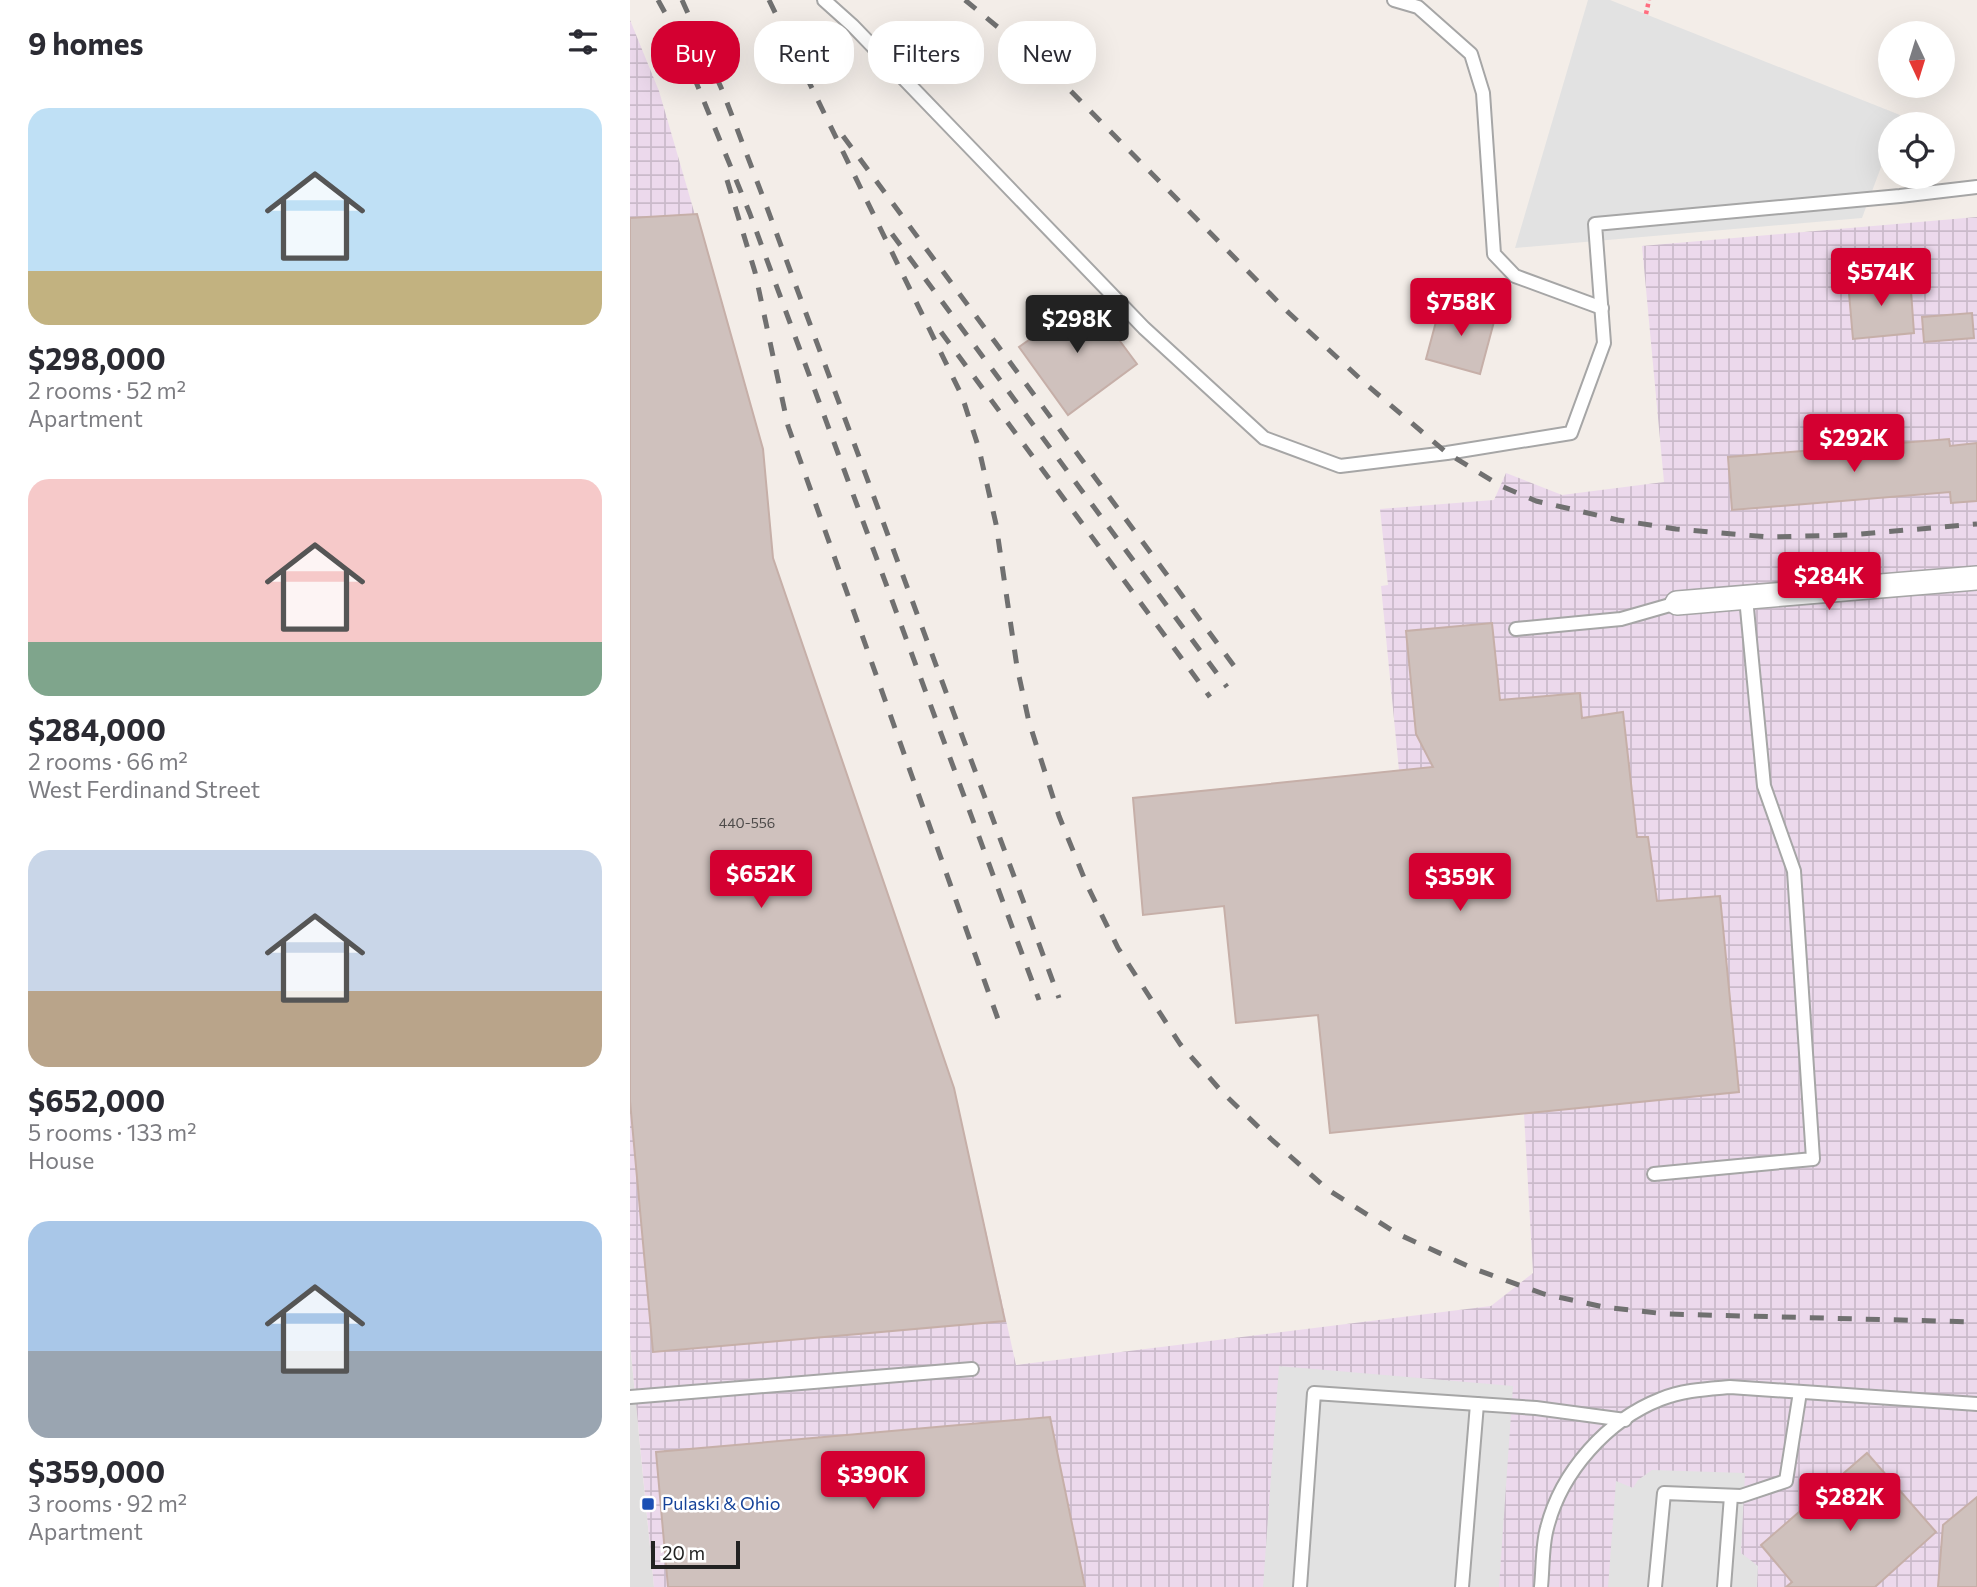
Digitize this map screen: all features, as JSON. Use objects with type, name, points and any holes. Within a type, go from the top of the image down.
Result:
[{"type":"street","points":[[1677,603],[1977,578]]},
{"type":"lane","points":[[824,0],[863,36],[1144,328],[1264,438],[1340,466],[1447,453],[1571,433],[1604,342],[1595,223],[1977,187]]},
{"type":"lane","points":[[1394,0],[1419,4],[1471,54],[1483,93],[1494,254],[1515,276],[1602,308]]},
{"type":"lane","points":[[1654,1174],[1813,1159],[1794,871],[1764,786],[1746,597]]},
{"type":"lane","points":[[1516,629],[1621,619],[1677,603]]},
{"type":"lane","points":[[630,1397],[972,1369]]},
{"type":"lane","points":[[1541,1587],[1547,1528],[1567,1479],[1592,1447],[1625,1420],[1661,1399],[1695,1390],[1730,1387],[1977,1404]]},
{"type":"lane","points":[[1655,1587],[1664,1493],[1741,1496],[1786,1481],[1800,1392]]},
{"type":"lane","points":[[1300,1587],[1314,1393],[1536,1408],[1625,1420]]},
{"type":"lane","points":[[1462,1587],[1477,1404]]},
{"type":"lane","points":[[1724,1587],[1731,1496]]},
{"type":"path","points":[[1646,14],[1649,0]]},
{"type":"shaded area","points":[[1588,0],[1610,0],[1892,112],[1878,112],[1878,175],[1862,218],[1515,248]]},
{"type":"shaded area","points":[[630,20],[651,71],[651,84],[656,84],[659,91],[763,449],[773,558],[954,1088],[1016,1365],[1491,1306],[1533,1273],[1524,1114],[1330,1133],[1318,1015],[1236,1023],[1224,906],[1143,915],[1133,798],[1399,770],[1381,586],[1388,585],[1380,509],[1494,500],[1506,473],[1562,495],[1664,482],[1642,246],[1977,217],[1977,1587],[654,1587],[630,1343]]},
{"type":"shaded area","points":[[630,1343],[644,1487],[654,1587],[630,1587]]},
{"type":"shaded area","points":[[1279,1366],[1513,1386],[1499,1587],[1263,1587]]},
{"type":"shaded area","points":[[1652,1470],[1745,1473],[1741,1553],[1758,1566],[1757,1587],[1608,1587],[1616,1481],[1633,1488],[1638,1480]]},
{"type":"building","points":[[697,214],[763,449],[773,558],[954,1088],[1005,1321],[653,1352],[630,1101],[630,218]]},
{"type":"building","points":[[1910,277],[1914,333],[1853,339],[1848,282]]},
{"type":"building","points":[[1087,297],[1137,364],[1068,415],[1019,347],[1043,330],[1035,318],[1048,308],[1055,320]]},
{"type":"building","points":[[1441,303],[1495,318],[1480,374],[1426,359]]},
{"type":"building","points":[[1972,313],[1974,338],[1924,342],[1922,317]]},
{"type":"building","points":[[1949,439],[1950,446],[1977,443],[1977,501],[1951,503],[1950,492],[1732,510],[1728,457]]},
{"type":"building","points":[[1492,623],[1500,700],[1580,693],[1582,718],[1623,712],[1637,837],[1648,837],[1657,901],[1720,896],[1739,1092],[1330,1133],[1318,1015],[1236,1023],[1224,906],[1143,915],[1133,798],[1433,767],[1416,734],[1406,631]]},
{"type":"building","points":[[1050,1417],[1085,1587],[668,1587],[656,1452]]},
{"type":"building","points":[[1867,1453],[1936,1532],[1875,1587],[1786,1587],[1792,1582],[1761,1545]]},
{"type":"building","points":[[1977,1497],[1977,1587],[1938,1587],[1943,1525]]},
{"type":"railway","points":[[658,0],[676,33],[750,214],[1039,1000]]},
{"type":"railway","points":[[682,0],[723,92],[766,205],[1059,998]]},
{"type":"railway","points":[[769,0],[962,396],[979,449],[996,524],[1017,667],[1029,722],[1059,816],[1087,885],[1118,948],[1180,1044],[1222,1092],[1327,1189],[1398,1234],[1472,1268],[1544,1294],[1604,1307],[1666,1314],[1977,1322]]},
{"type":"railway","points":[[965,0],[1051,71],[1289,313],[1368,386],[1447,453],[1501,486],[1536,501],[1618,520],[1676,529],[1768,537],[1849,535],[1977,524]]},
{"type":"railway","points":[[843,136],[1240,674]]},
{"type":"railway","points":[[727,180],[755,272],[788,426],[999,1022]]},
{"type":"railway","points":[[892,234],[1227,687]]},
{"type":"railway","points":[[941,332],[1210,697]]},
{"type":"place","name":"Pulaski & Ohio","points":[[648,1504]]}]
